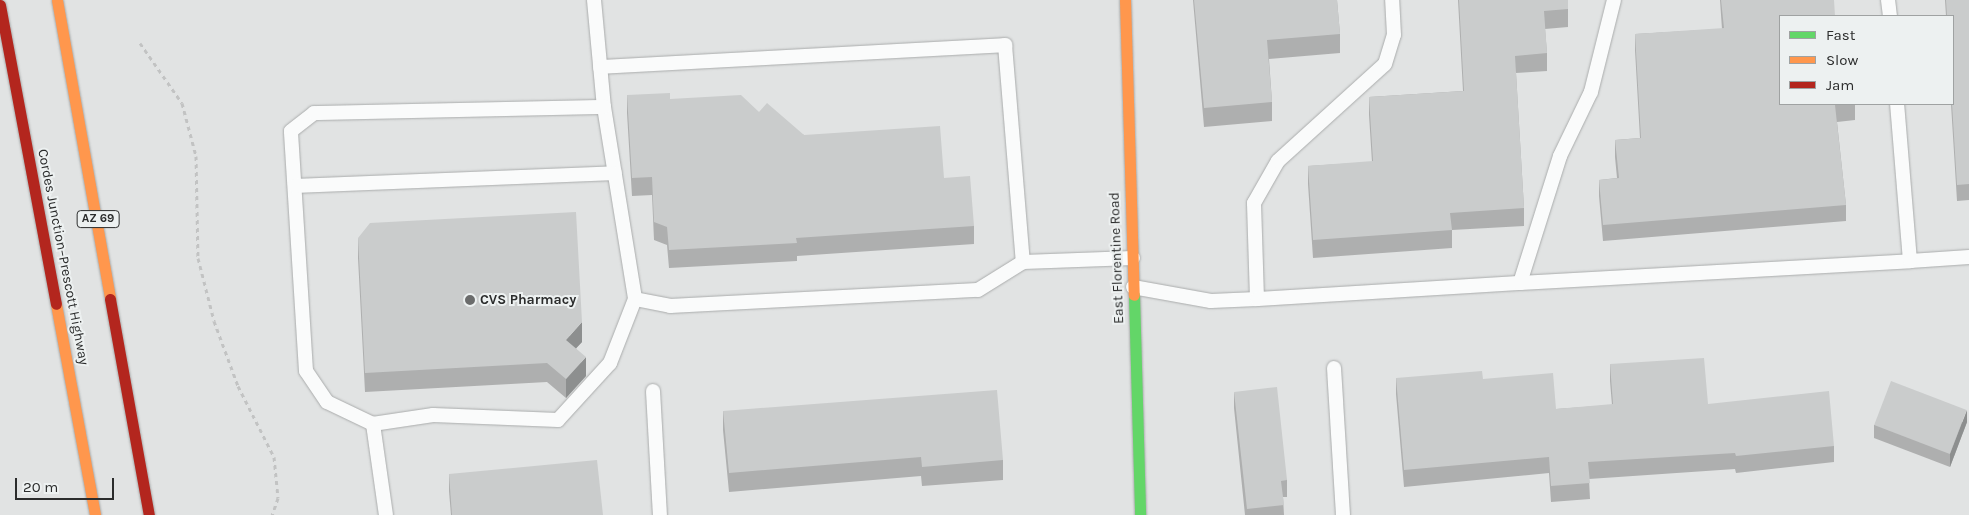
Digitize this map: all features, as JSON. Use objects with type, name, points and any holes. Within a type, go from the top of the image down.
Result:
[{"type":"main road","name":"AZ 69","points":[[57,0],[149,515]]},
{"type":"main road","name":"East Florentine Road","points":[[1125,0],[1140,515]]},
{"type":"main road","name":"Cordes Junction–Prescott Highway","points":[[0,5],[95,515]]},
{"type":"lane","points":[[594,0],[604,107],[635,299],[610,363],[558,420],[433,415],[373,424],[327,402],[306,372],[291,131],[314,113],[604,107]]},
{"type":"lane","points":[[1257,299],[1254,202],[1278,161],[1385,64],[1394,35],[1392,0]]},
{"type":"lane","points":[[1520,284],[1560,156],[1591,92],[1614,0]]},
{"type":"lane","points":[[1888,0],[1890,15]]},
{"type":"lane","points":[[600,67],[1005,45],[1023,262]]},
{"type":"lane","points":[[1897,105],[1910,261]]},
{"type":"lane","points":[[295,186],[614,173]]},
{"type":"lane","points":[[1133,287],[1211,301],[1969,257]]},
{"type":"lane","points":[[635,299],[670,306],[978,290],[1023,262],[1132,258]]},
{"type":"lane","points":[[1334,368],[1343,515]]},
{"type":"lane","points":[[653,392],[660,515]]},
{"type":"lane","points":[[373,424],[386,515]]},
{"type":"path","points":[[140,43],[182,103],[196,156],[198,258],[214,321],[238,386],[274,457],[278,498],[272,515]]},
{"type":"building","points":[[1194,0],[1337,0],[1340,34],[1267,40],[1272,102],[1204,108]]},
{"type":"building","points":[[1459,0],[1568,0],[1568,9],[1544,11],[1547,53],[1515,56],[1524,208],[1450,213],[1452,230],[1313,240],[1308,166],[1373,161],[1369,97],[1464,91]]},
{"type":"building","points":[[1721,0],[1834,0],[1835,15],[1779,15],[1779,105],[1835,105],[1846,205],[1603,225],[1599,180],[1619,178],[1615,140],[1641,138],[1635,34],[1724,28]]},
{"type":"building","points":[[1946,0],[1969,0],[1969,184],[1957,185],[1952,105],[1954,105],[1954,15],[1947,15]]},
{"type":"building","points":[[670,93],[670,99],[741,95],[759,112],[767,103],[804,135],[940,126],[944,178],[970,176],[974,226],[796,238],[797,243],[669,250],[667,227],[654,222],[652,177],[632,178],[627,95]]},
{"type":"building","name":"CVS Pharmacy","points":[[576,212],[582,322],[566,340],[586,357],[566,379],[547,363],[365,373],[358,238],[370,223]]},
{"type":"building","points":[[1704,358],[1708,404],[1829,391],[1834,446],[1736,456],[1735,453],[1588,462],[1590,483],[1551,486],[1549,457],[1404,470],[1396,378],[1482,371],[1483,379],[1553,373],[1556,409],[1613,404],[1610,364]]},
{"type":"building","points":[[1891,381],[1967,410],[1950,454],[1874,425]]},
{"type":"building","points":[[1277,387],[1287,480],[1281,481],[1284,505],[1247,509],[1234,392]]},
{"type":"building","points":[[997,390],[1003,460],[922,467],[921,457],[729,473],[723,411]]},
{"type":"building","points":[[597,460],[603,515],[452,515],[449,474]]},
{"type":"traffic: fast","points":[[1134,295],[1140,515]]},
{"type":"traffic: slow","points":[[57,0],[110,299]]},
{"type":"traffic: slow","points":[[1125,0],[1134,295]]},
{"type":"traffic: slow","points":[[56,304],[95,515]]},
{"type":"traffic: jam","points":[[0,5],[56,304]]},
{"type":"traffic: jam","points":[[110,299],[149,515]]},
{"type":"place","name":"CVS Pharmacy","points":[[470,300]]}]
